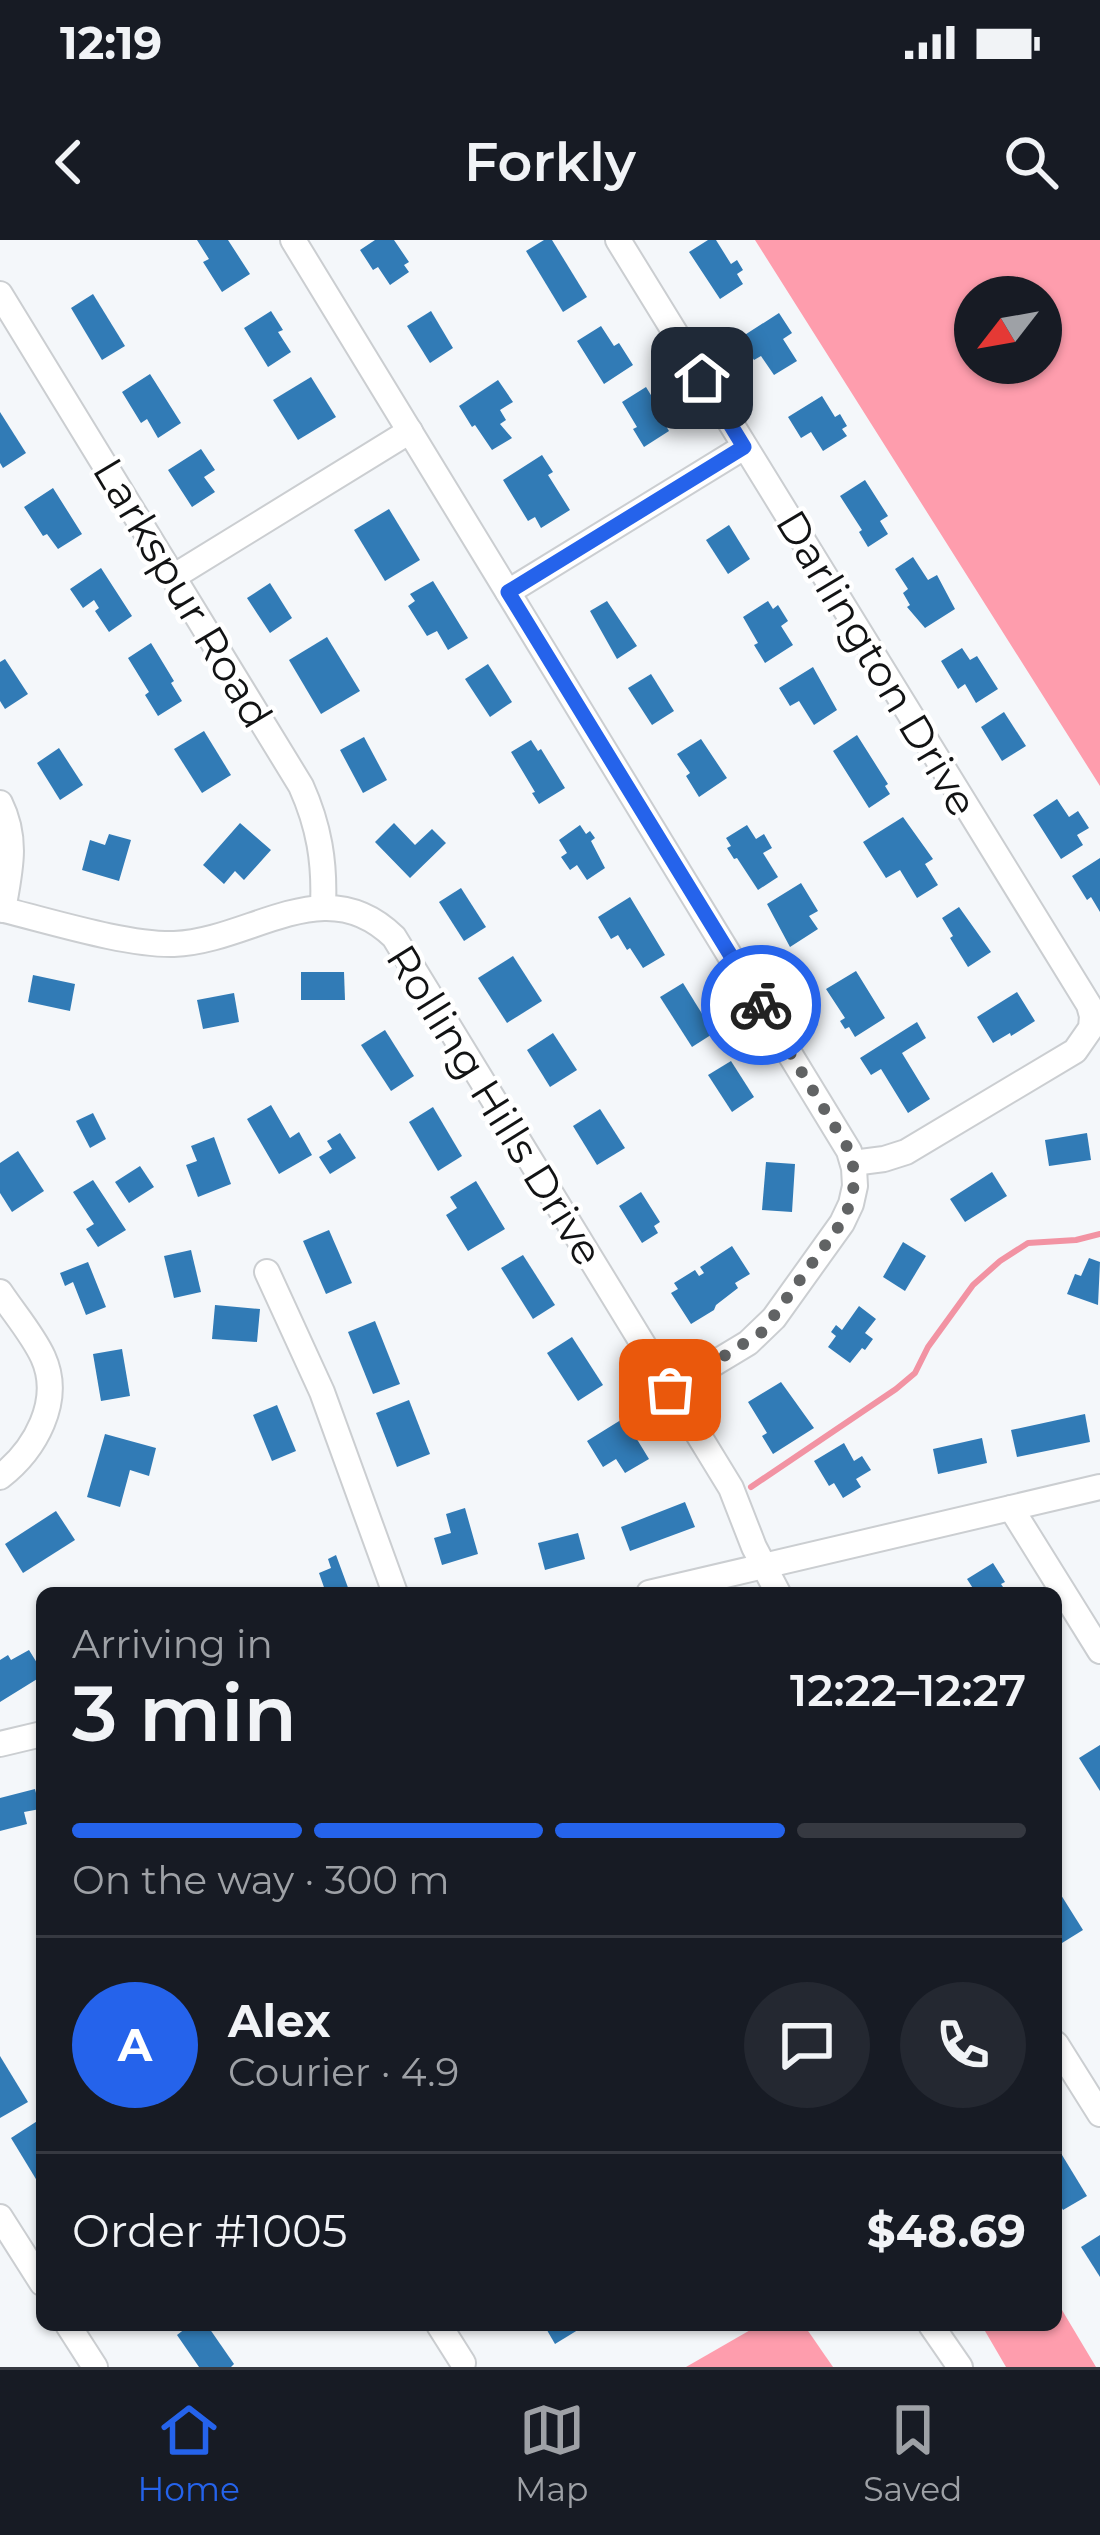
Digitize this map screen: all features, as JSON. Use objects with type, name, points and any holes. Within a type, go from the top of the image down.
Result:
[{"type":"street","points":[[292,240],[827,1113],[853,1163],[855,1186],[842,1222],[762,1332],[670,1390]]},
{"type":"street","name":"Darlington Drive","points":[[618,240],[1092,1016],[1091,1028],[1075,1051],[906,1152],[853,1163]]},
{"type":"street","name":"Larkspur Road","points":[[0,294],[308,799],[322,842],[323,906]]},
{"type":"street","points":[[173,577],[410,431]]},
{"type":"street","points":[[508,592],[744,447]]},
{"type":"street","points":[[0,802],[12,838],[13,860],[1,910],[130,939],[177,944],[323,906]]},
{"type":"street","name":"Rolling Hills Drive","points":[[323,906],[364,914],[394,937],[730,1488],[775,1587]]},
{"type":"street","points":[[267,1272],[322,1392],[393,1587]]},
{"type":"street","points":[[0,1292],[41,1352],[50,1382],[37,1436],[0,1477]]},
{"type":"street","points":[[676,1587],[1100,1487]]},
{"type":"street","points":[[1011,1508],[1060,1587]]},
{"type":"street","points":[[1062,1590],[1100,1651]]},
{"type":"street","points":[[0,1744],[36,1735]]},
{"type":"street","points":[[1062,2054],[1100,2114]]},
{"type":"street","points":[[0,2217],[36,2274]]},
{"type":"street","points":[[72,2331],[95,2367]]},
{"type":"street","points":[[444,2331],[463,2363]]},
{"type":"street","points":[[935,2331],[960,2367]]},
{"type":"shaded area","points":[[755,240],[1100,240],[1100,786]]},
{"type":"shaded area","points":[[1062,2310],[1096,2367],[1006,2367],[985,2331],[1062,2331]]},
{"type":"shaded area","points":[[749,2331],[808,2331],[833,2367],[686,2367]]},
{"type":"building","points":[[197,240],[228,240],[250,274],[222,292],[203,262],[209,259]]},
{"type":"building","points":[[375,240],[394,240],[409,262],[404,265],[409,272],[390,285],[360,250]]},
{"type":"building","points":[[552,240],[587,297],[563,312],[526,251]]},
{"type":"building","points":[[716,240],[731,264],[737,260],[743,270],[737,274],[743,284],[720,299],[689,252]]},
{"type":"building","points":[[93,294],[125,346],[102,360],[71,308]]},
{"type":"building","points":[[271,311],[291,352],[268,367],[244,328]]},
{"type":"building","points":[[431,311],[453,348],[430,363],[407,326]]},
{"type":"building","points":[[779,313],[792,333],[783,339],[797,361],[774,375],[761,356],[754,360],[740,338]]},
{"type":"building","points":[[601,326],[633,365],[604,384],[577,341]]},
{"type":"building","points":[[150,374],[181,423],[158,438],[147,419],[141,423],[122,392]]},
{"type":"building","points":[[311,377],[336,417],[298,440],[273,400]]},
{"type":"building","points":[[498,380],[513,402],[500,410],[506,420],[500,424],[512,438],[492,450],[459,406]]},
{"type":"building","points":[[646,387],[669,431],[644,447],[622,402]]},
{"type":"building","points":[[822,396],[847,426],[842,429],[847,436],[823,451],[811,432],[801,438],[788,417]]},
{"type":"building","points":[[0,412],[26,453],[3,468],[0,463]]},
{"type":"building","points":[[201,449],[215,470],[204,477],[215,492],[192,507],[168,470]]},
{"type":"building","points":[[542,455],[553,472],[548,475],[570,510],[541,528],[535,517],[528,521],[503,480]]},
{"type":"building","points":[[865,480],[888,516],[880,521],[888,534],[868,547],[840,496]]},
{"type":"building","points":[[53,488],[82,534],[58,549],[24,507]]},
{"type":"building","points":[[389,509],[420,560],[385,581],[354,530]]},
{"type":"building","points":[[729,525],[750,559],[728,574],[706,540]]},
{"type":"building","points":[[913,557],[928,580],[937,575],[955,609],[925,628],[907,607],[903,593],[908,589],[895,569]]},
{"type":"building","points":[[101,568],[132,616],[109,632],[95,611],[99,608],[94,600],[83,608],[70,589]]},
{"type":"building","points":[[433,581],[468,638],[448,650],[437,631],[427,636],[408,606],[415,601],[410,594]]},
{"type":"building","points":[[270,583],[292,618],[270,633],[247,598]]},
{"type":"building","points":[[607,601],[637,646],[617,659],[590,611]]},
{"type":"building","points":[[768,601],[773,609],[778,605],[788,621],[781,626],[793,645],[765,663],[743,617]]},
{"type":"building","points":[[327,637],[360,691],[321,714],[289,660]]},
{"type":"building","points":[[151,643],[182,701],[158,716],[128,658]]},
{"type":"building","points":[[962,648],[970,660],[977,656],[998,689],[976,703],[965,684],[958,689],[941,661]]},
{"type":"building","points":[[5,659],[28,694],[5,709],[0,701],[0,662]]},
{"type":"building","points":[[488,664],[512,702],[490,717],[465,679]]},
{"type":"building","points":[[813,667],[837,710],[814,725],[799,701],[790,706],[779,688]]},
{"type":"building","points":[[651,674],[674,711],[652,725],[628,688]]},
{"type":"building","points":[[1004,712],[1026,746],[1002,761],[981,727]]},
{"type":"building","points":[[204,731],[231,775],[202,793],[174,749]]},
{"type":"building","points":[[857,735],[890,794],[869,808],[833,751]]},
{"type":"building","points":[[364,737],[387,780],[363,793],[340,750]]},
{"type":"building","points":[[701,739],[727,778],[699,797],[677,754]]},
{"type":"building","points":[[531,740],[565,788],[539,804],[511,752]]},
{"type":"building","points":[[59,748],[83,785],[60,800],[37,763]]},
{"type":"building","points":[[1057,799],[1069,817],[1078,811],[1089,828],[1077,835],[1083,845],[1061,859],[1033,815]]},
{"type":"building","points":[[903,817],[933,859],[925,864],[938,885],[917,898],[900,870],[886,878],[863,842]]},
{"type":"building","points":[[240,823],[271,850],[244,880],[235,871],[224,884],[203,865]]},
{"type":"building","points":[[394,823],[415,845],[432,829],[446,843],[410,878],[375,842]]},
{"type":"building","points":[[580,825],[595,838],[591,841],[605,868],[587,880],[577,865],[570,870],[561,857],[567,853],[559,840]]},
{"type":"building","points":[[747,825],[756,839],[764,834],[772,848],[763,853],[778,877],[758,890],[727,848],[731,846],[726,838]]},
{"type":"building","points":[[109,834],[131,840],[119,881],[82,870],[90,840],[105,845]]},
{"type":"building","points":[[1100,858],[1100,912],[1072,876]]},
{"type":"building","points":[[801,883],[818,911],[809,916],[818,929],[790,947],[767,904]]},
{"type":"building","points":[[461,888],[486,927],[464,941],[439,902]]},
{"type":"building","points":[[630,897],[665,955],[643,968],[618,935],[611,939],[598,917]]},
{"type":"building","points":[[959,907],[991,952],[968,967],[942,918]]},
{"type":"building","points":[[513,956],[542,1001],[507,1023],[478,978]]},
{"type":"building","points":[[856,971],[885,1018],[855,1037],[840,1021],[845,1018],[826,989]]},
{"type":"building","points":[[301,972],[344,972],[345,1000],[301,1000]]},
{"type":"building","points":[[33,975],[75,984],[70,1011],[28,1002]]},
{"type":"building","points":[[683,983],[714,1033],[692,1047],[660,997]]},
{"type":"building","points":[[1017,992],[1035,1021],[993,1043],[977,1017]]},
{"type":"building","points":[[234,993],[239,1022],[203,1029],[197,1000]]},
{"type":"building","points":[[917,1022],[926,1038],[902,1053],[930,1099],[908,1113],[881,1069],[871,1075],[860,1058]]},
{"type":"building","points":[[385,1030],[414,1076],[391,1091],[361,1045]]},
{"type":"building","points":[[553,1033],[577,1070],[550,1087],[527,1050]]},
{"type":"building","points":[[731,1061],[754,1097],[732,1112],[708,1075]]},
{"type":"building","points":[[271,1105],[290,1138],[299,1132],[312,1155],[279,1174],[247,1119]]},
{"type":"building","points":[[433,1107],[462,1156],[438,1171],[409,1122]]},
{"type":"building","points":[[600,1109],[625,1148],[597,1165],[573,1126]]},
{"type":"building","points":[[93,1113],[106,1139],[90,1148],[76,1121]]},
{"type":"building","points":[[340,1133],[356,1158],[330,1174],[319,1157],[332,1149],[327,1141]]},
{"type":"building","points":[[1087,1133],[1091,1160],[1049,1166],[1045,1140]]},
{"type":"building","points":[[214,1137],[231,1184],[198,1197],[186,1165],[197,1161],[191,1146]]},
{"type":"building","points":[[18,1151],[44,1191],[12,1212],[0,1193],[0,1163]]},
{"type":"building","points":[[766,1162],[795,1164],[792,1212],[762,1210]]},
{"type":"building","points":[[140,1166],[154,1187],[129,1203],[115,1182]]},
{"type":"building","points":[[992,1172],[1007,1196],[965,1222],[950,1199]]},
{"type":"building","points":[[93,1180],[126,1230],[98,1247],[86,1229],[94,1224],[73,1192]]},
{"type":"building","points":[[476,1181],[505,1229],[468,1251],[446,1215],[457,1208],[450,1197]]},
{"type":"building","points":[[641,1192],[660,1222],[654,1226],[658,1233],[642,1243],[619,1206]]},
{"type":"building","points":[[329,1230],[352,1283],[326,1294],[303,1241]]},
{"type":"building","points":[[903,1242],[926,1256],[905,1291],[883,1277]]},
{"type":"building","points":[[732,1246],[750,1274],[735,1283],[738,1288],[714,1310],[691,1324],[671,1293],[678,1289],[674,1283],[695,1270],[699,1276],[704,1273],[700,1267]]},
{"type":"building","points":[[191,1250],[201,1292],[174,1298],[164,1256]]},
{"type":"building","points":[[523,1255],[555,1305],[533,1319],[501,1268]]},
{"type":"building","points":[[1089,1258],[1100,1262],[1098,1305],[1067,1294],[1075,1274],[1081,1276]]},
{"type":"building","points":[[88,1262],[106,1307],[86,1315],[73,1282],[65,1286],[60,1273]]},
{"type":"building","points":[[215,1305],[260,1309],[257,1342],[212,1339]]},
{"type":"building","points":[[859,1306],[876,1319],[865,1333],[873,1339],[850,1363],[828,1347],[836,1336],[831,1332],[836,1325],[842,1330]]},
{"type":"building","points":[[375,1321],[400,1384],[373,1394],[348,1332]]},
{"type":"building","points":[[572,1337],[603,1385],[578,1401],[547,1353]]},
{"type":"building","points":[[122,1349],[130,1396],[101,1401],[93,1354]]},
{"type":"building","points":[[781,1382],[814,1428],[773,1454],[762,1436],[767,1433],[748,1402]]},
{"type":"building","points":[[409,1400],[430,1454],[397,1467],[376,1413]]},
{"type":"building","points":[[277,1405],[296,1451],[272,1461],[253,1415]]},
{"type":"building","points":[[1085,1414],[1090,1442],[1017,1457],[1011,1430]]},
{"type":"building","points":[[624,1418],[649,1459],[625,1473],[616,1459],[603,1467],[587,1441]]},
{"type":"building","points":[[105,1434],[156,1448],[149,1476],[130,1470],[120,1507],[87,1497]]},
{"type":"building","points":[[982,1438],[987,1463],[938,1474],[933,1449]]},
{"type":"building","points":[[844,1443],[854,1461],[862,1456],[871,1470],[856,1479],[861,1487],[843,1498],[834,1483],[829,1486],[814,1461]]},
{"type":"building","points":[[685,1502],[695,1527],[630,1551],[621,1527]]},
{"type":"building","points":[[465,1508],[478,1554],[442,1565],[434,1538],[451,1533],[446,1514]]},
{"type":"building","points":[[56,1511],[75,1540],[23,1573],[5,1544]]},
{"type":"building","points":[[578,1533],[585,1559],[545,1570],[538,1543]]},
{"type":"building","points":[[336,1555],[348,1587],[324,1587],[319,1573],[331,1568],[328,1559]]},
{"type":"building","points":[[993,1563],[1005,1582],[1003,1587],[972,1587],[967,1579]]},
{"type":"building","points":[[29,1650],[36,1661],[36,1680],[0,1702],[0,1660],[8,1655],[11,1660]]},
{"type":"building","points":[[1100,1745],[1100,1791],[1079,1758]]},
{"type":"building","points":[[35,1789],[36,1810],[24,1812],[27,1824],[0,1831],[0,1798]]},
{"type":"building","points":[[1062,1897],[1083,1930],[1062,1943]]},
{"type":"building","points":[[0,2056],[28,2102],[0,2118]]},
{"type":"building","points":[[36,2122],[36,2179],[11,2138]]},
{"type":"building","points":[[1062,2155],[1087,2196],[1062,2208]]},
{"type":"building","points":[[1100,2235],[1100,2277],[1081,2247]]},
{"type":"building","points":[[211,2331],[234,2364],[199,2367],[177,2335]]},
{"type":"building","points":[[547,2331],[576,2331],[555,2344]]},
{"type":"waterway","points":[[751,1487],[915,1373],[973,1285],[1000,1261],[1028,1243],[1100,1234]]},
{"type":"way so far","points":[[670,1390],[762,1332],[851,1204],[855,1186],[849,1150],[761,1005]]},
{"type":"route","points":[[702,378],[744,447],[508,592],[761,1005]]}]
